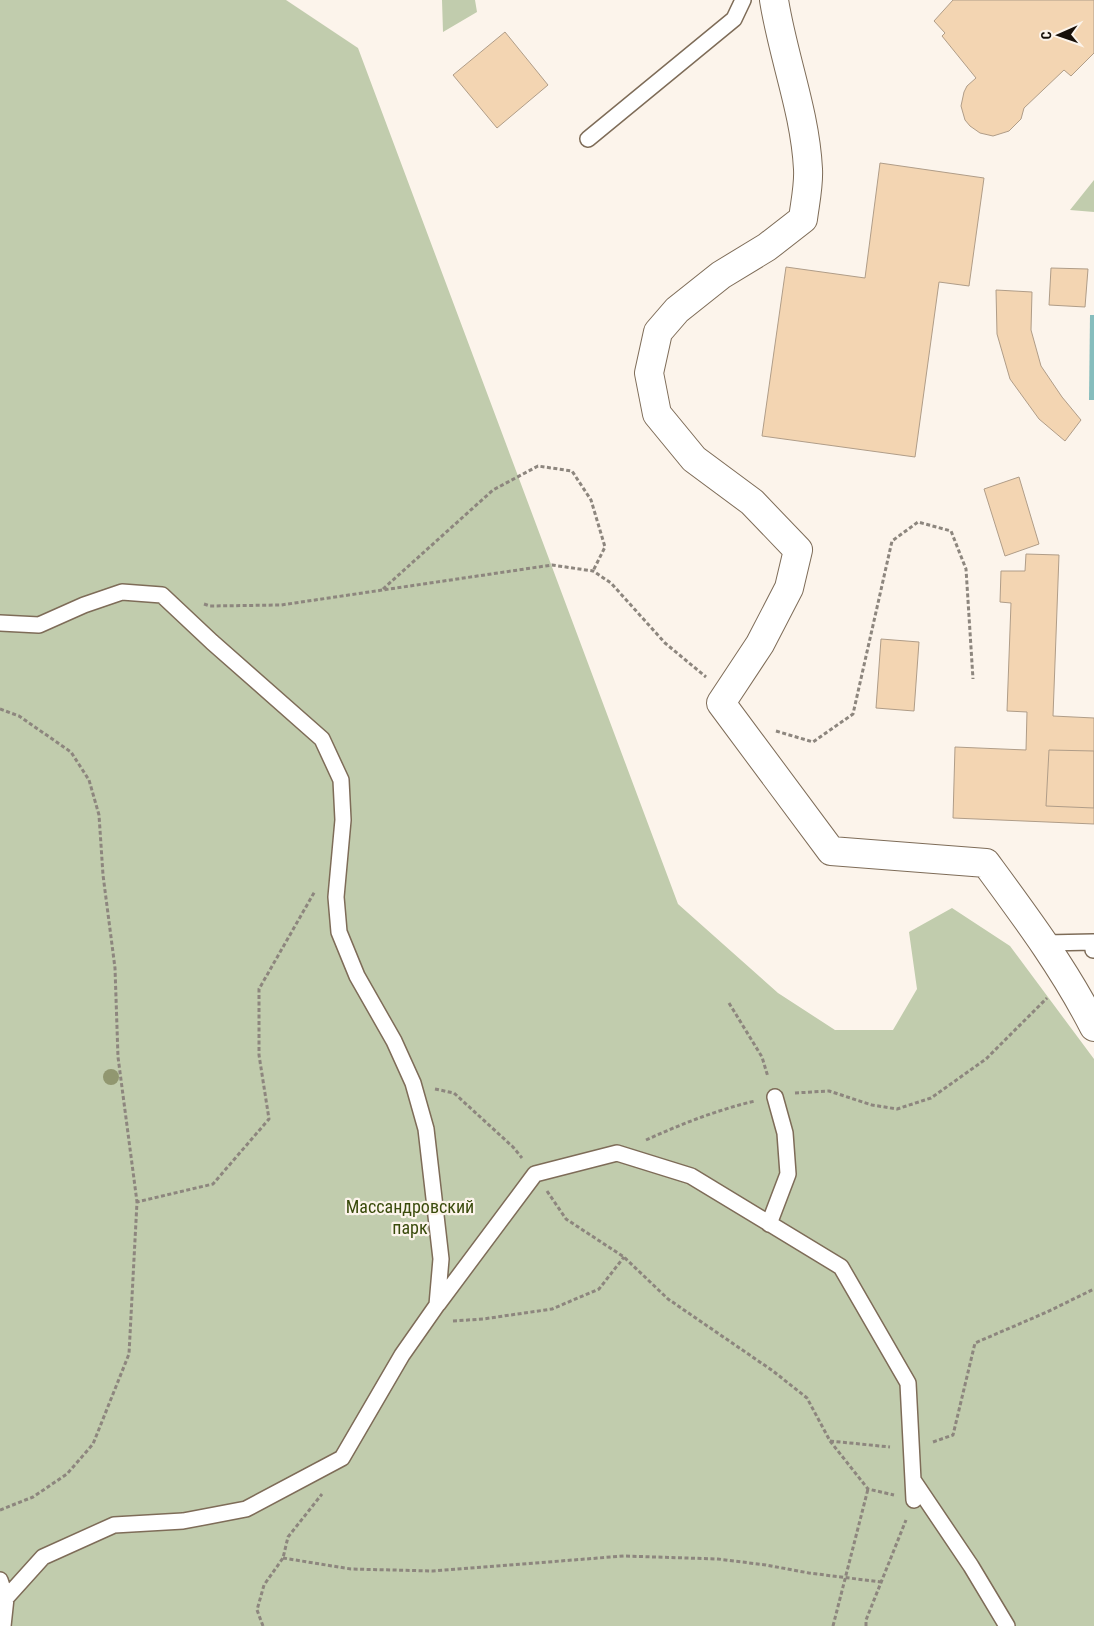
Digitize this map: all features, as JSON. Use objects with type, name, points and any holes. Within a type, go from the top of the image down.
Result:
[{"type":"street","points":[[774,0],[778,24],[799,106],[808,171],[803,219],[767,247],[721,275],[677,310],[658,332],[649,372],[657,414],[694,459],[752,502],[798,550],[789,588],[760,644],[721,703],[831,851],[986,863],[1045,943],[1094,1027]]},
{"type":"lane","points":[[588,138],[734,20],[743,0]]},
{"type":"lane","points":[[0,623],[38,625],[84,605],[122,592],[162,594],[212,642],[322,739],[341,780],[343,820],[336,897],[339,932],[357,976],[394,1040],[413,1084],[426,1129],[441,1259],[437,1305]]},
{"type":"lane","points":[[1045,943],[1093,942],[1093,950]]},
{"type":"lane","points":[[769,1224],[788,1174],[785,1133],[774,1097]]},
{"type":"lane","points":[[6,1598],[43,1557],[114,1524],[183,1521],[246,1509],[342,1458],[402,1355],[535,1174],[617,1153],[691,1176],[841,1267],[908,1382],[914,1500]]},
{"type":"lane","points":[[913,1480],[971,1566],[1007,1626]]},
{"type":"lane","points":[[0,1580],[6,1598],[4,1626]]},
{"type":"path","points":[[383,589],[493,490],[538,466],[572,471],[590,500],[606,546],[593,571]]},
{"type":"path","points":[[774,731],[813,742],[853,714],[892,541],[918,522],[951,531],[966,569],[973,680]]},
{"type":"path","points":[[162,594],[210,606],[281,605],[552,565],[593,571],[611,583],[665,644],[727,694]]},
{"type":"path","points":[[0,709],[20,716],[70,752],[89,780],[98,815],[103,875],[115,968],[118,1056],[137,1202],[129,1354],[93,1444],[67,1474],[33,1497],[0,1510]]},
{"type":"path","points":[[137,1202],[213,1184],[269,1119],[258,1055],[259,989],[313,894],[340,861]]},
{"type":"path","points":[[617,1153],[670,1129],[723,1109],[788,1093],[829,1091],[872,1105],[897,1109],[931,1098],[986,1059],[1067,978]]},
{"type":"path","points":[[729,1003],[762,1057],[774,1097]]},
{"type":"path","points":[[413,1084],[454,1093],[513,1146],[566,1219],[624,1257],[668,1299],[757,1360],[807,1398],[830,1441],[868,1489],[833,1626]]},
{"type":"path","points":[[425,1322],[483,1319],[552,1309],[599,1289],[624,1257]]},
{"type":"path","points":[[830,1441],[911,1449],[953,1435],[975,1343],[1047,1312],[1094,1289]]},
{"type":"path","points":[[263,1626],[258,1610],[264,1585],[283,1558],[288,1537],[328,1487]]},
{"type":"path","points":[[866,1626],[866,1620],[914,1500]]},
{"type":"path","points":[[283,1558],[351,1569],[433,1571],[624,1556],[718,1559],[881,1582]]},
{"type":"green space","name":"Массандровский парк","points":[[0,0],[286,0],[358,48],[678,904],[778,993],[835,1030],[893,1030],[917,989],[909,932],[952,908],[1010,946],[1094,1059],[1094,1626],[0,1626]]},
{"type":"green space","points":[[442,0],[475,0],[477,12],[443,32]]},
{"type":"green space","points":[[1094,180],[1094,212],[1070,210]]},
{"type":"water","points":[[1090,315],[1094,315],[1094,400],[1089,400]]},
{"type":"building","points":[[953,0],[1094,0],[1094,53],[1071,76],[1064,70],[1024,108],[1021,119],[1009,131],[993,136],[980,133],[965,120],[961,106],[967,86],[976,78],[942,36],[945,33],[934,21]]},
{"type":"building","points":[[505,32],[548,85],[497,128],[453,75]]},
{"type":"building","points":[[880,163],[984,178],[969,286],[939,282],[915,457],[762,436],[786,267],[865,278]]},
{"type":"building","points":[[1051,268],[1088,269],[1085,307],[1049,305]]},
{"type":"building","points":[[996,290],[1032,292],[1031,330],[1041,366],[1062,397],[1081,420],[1065,441],[1039,419],[1010,379],[997,334]]},
{"type":"building","points":[[1019,477],[1039,544],[1005,556],[984,489]]},
{"type":"building","points":[[1026,554],[1059,555],[1053,716],[1094,718],[1094,824],[953,818],[955,747],[1026,750],[1027,712],[1007,711],[1011,603],[1000,602],[1001,571],[1025,571]]},
{"type":"building","points":[[881,639],[919,642],[914,711],[876,708]]},
{"type":"building","points":[[1049,750],[1094,751],[1094,808],[1046,806]]}]
